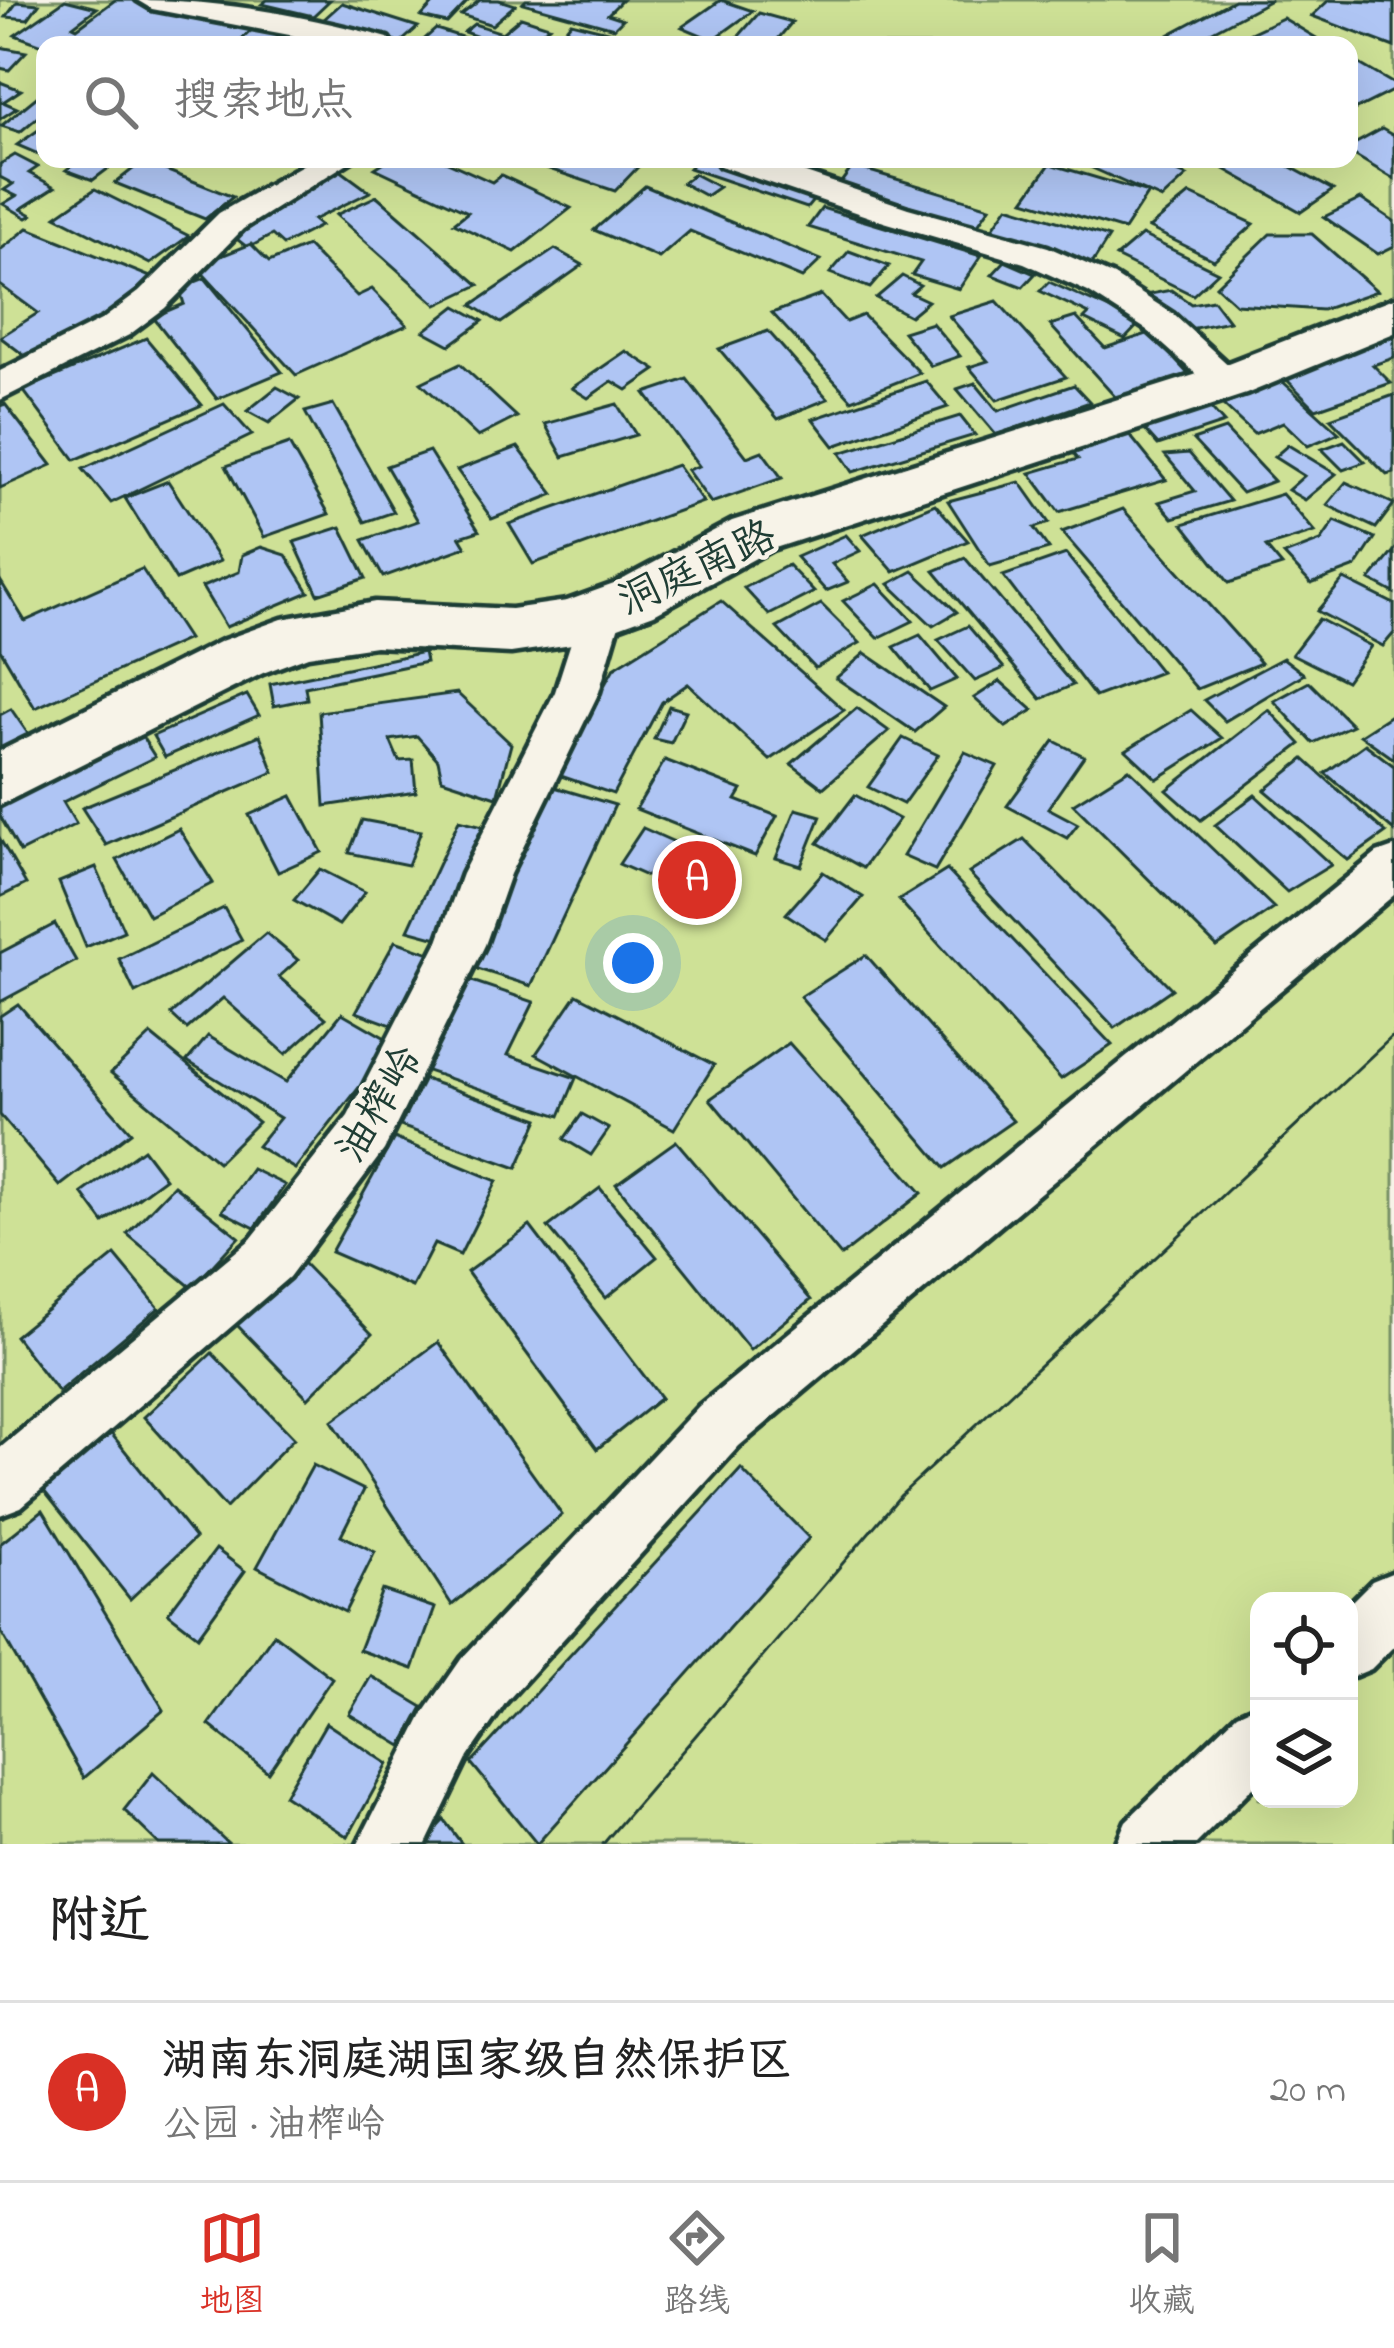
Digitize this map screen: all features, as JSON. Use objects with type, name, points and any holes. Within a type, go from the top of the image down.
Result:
[{"type":"main road","name":"洞庭南路","points":[[0,781],[242,657],[303,635],[375,624],[511,631],[572,622],[687,573],[752,535],[1228,382],[1394,314]]},
{"type":"street","points":[[152,0],[344,36]]},
{"type":"street","points":[[0,386],[116,327],[152,300],[231,221],[322,168]]},
{"type":"street","points":[[760,168],[1058,264],[1101,284],[1160,322],[1228,382]]},
{"type":"street","name":"油榨岭","points":[[0,1486],[270,1258],[366,1133],[461,945],[487,874],[577,692],[602,611]]},
{"type":"street","points":[[391,1844],[446,1735],[484,1680],[719,1426],[1394,867]]},
{"type":"street","points":[[1358,1638],[1394,1603]]},
{"type":"street","points":[[1149,1844],[1250,1745]]},
{"type":"green space","points":[[0,0],[1394,0],[1394,1844],[0,1844]]},
{"type":"building","points":[[65,0],[97,8],[73,26],[77,28],[115,0],[143,0],[256,28],[246,36],[36,36],[36,43],[15,35]]},
{"type":"building","points":[[267,0],[330,0],[313,16],[262,4]]},
{"type":"building","points":[[437,0],[469,0],[447,23],[421,17]]},
{"type":"building","points":[[480,0],[515,5],[492,25],[461,15]]},
{"type":"building","points":[[622,0],[608,14],[623,19],[614,28],[523,3]]},
{"type":"building","points":[[721,0],[753,11],[719,36],[703,36],[682,27]]},
{"type":"building","points":[[1234,0],[1271,0],[1203,36],[1170,34]]},
{"type":"building","points":[[1329,0],[1394,3],[1394,47],[1312,16]]},
{"type":"building","points":[[17,2],[39,4],[28,19],[6,17]]},
{"type":"building","points":[[342,3],[418,27],[408,36],[377,36],[323,20]]},
{"type":"building","points":[[759,13],[792,22],[780,36],[739,36]]},
{"type":"building","points":[[521,17],[549,26],[537,36],[464,32],[474,24],[502,33]]},
{"type":"building","points":[[1283,18],[1313,36],[1244,36]]},
{"type":"building","points":[[571,22],[623,35],[622,36],[559,36]]},
{"type":"building","points":[[256,26],[295,36],[245,36]]},
{"type":"building","points":[[436,29],[458,36],[428,36]]},
{"type":"building","points":[[0,47],[26,52],[9,70],[0,68]]},
{"type":"building","points":[[1358,63],[1394,84],[1394,90],[1358,108]]},
{"type":"building","points":[[0,82],[21,90],[3,102],[17,108],[0,119]]},
{"type":"building","points":[[36,98],[36,119],[20,132],[1,126]]},
{"type":"building","points":[[1382,129],[1394,136],[1394,179],[1358,157],[1358,142]]},
{"type":"building","points":[[36,132],[36,153],[17,145]]},
{"type":"building","points":[[15,155],[36,166],[29,173],[55,187],[21,209],[32,215],[27,218],[3,204],[16,196],[4,190],[13,184],[0,177],[0,164]]},
{"type":"building","points":[[69,168],[109,168],[93,180]]},
{"type":"building","points":[[134,168],[160,168],[233,197],[205,219],[115,183]]},
{"type":"building","points":[[375,168],[461,168],[492,182],[501,175],[571,208],[515,252],[454,223],[468,212]]},
{"type":"building","points":[[546,168],[637,168],[615,191]]},
{"type":"building","points":[[689,168],[728,168],[816,197],[807,208]]},
{"type":"building","points":[[852,168],[860,168],[990,207],[977,226],[839,185]]},
{"type":"building","points":[[1047,168],[1064,168],[1148,193],[1124,230],[1024,200]]},
{"type":"building","points":[[1092,168],[1168,168],[1187,176],[1162,199]]},
{"type":"building","points":[[1223,168],[1293,168],[1333,190],[1301,212]]},
{"type":"building","points":[[340,170],[370,192],[313,220],[320,226],[283,245],[272,235],[248,248],[223,228]]},
{"type":"building","points":[[694,174],[719,187],[706,196],[682,183]]},
{"type":"building","points":[[645,186],[821,260],[802,278],[690,231],[659,258],[594,230]]},
{"type":"building","points":[[95,189],[189,236],[150,264],[56,216]]},
{"type":"building","points":[[1190,194],[1254,224],[1214,260],[1149,228]]},
{"type":"building","points":[[377,196],[479,285],[437,305],[336,215]]},
{"type":"building","points":[[1361,199],[1394,221],[1394,246],[1378,254],[1324,217]]},
{"type":"building","points":[[1008,206],[1109,237],[1092,264],[990,232]]},
{"type":"building","points":[[822,208],[981,256],[959,289],[912,275],[921,262],[808,227]]},
{"type":"building","points":[[28,228],[153,278],[100,324],[33,362],[0,337],[38,313],[0,285],[0,250]]},
{"type":"building","points":[[1270,234],[1312,234],[1377,291],[1322,310],[1236,304],[1216,286]]},
{"type":"building","points":[[1142,235],[1218,272],[1193,295],[1116,257]]},
{"type":"building","points":[[251,244],[269,262],[307,246],[357,296],[372,289],[407,325],[296,375],[196,266]]},
{"type":"building","points":[[555,249],[583,265],[501,323],[472,305]]},
{"type":"building","points":[[849,251],[889,266],[870,288],[830,273]]},
{"type":"building","points":[[1005,261],[1035,274],[1023,287],[992,275]]},
{"type":"building","points":[[902,276],[920,285],[911,293],[928,301],[910,316],[876,298]]},
{"type":"building","points":[[205,278],[282,372],[217,399],[153,317],[184,304],[179,288]]},
{"type":"building","points":[[1049,282],[1140,323],[1125,339],[1084,319],[1089,314],[1040,291]]},
{"type":"building","points":[[1171,290],[1191,304],[1213,300],[1229,321],[1190,329],[1145,295]]},
{"type":"building","points":[[821,295],[846,322],[863,315],[920,373],[852,400],[772,313]]},
{"type":"building","points":[[997,301],[1066,377],[997,400],[969,367],[988,361],[949,316]]},
{"type":"building","points":[[456,306],[483,321],[450,345],[424,331]]},
{"type":"building","points":[[1076,317],[1105,348],[1150,333],[1190,376],[1118,400],[1050,325]]},
{"type":"building","points":[[932,323],[960,356],[931,366],[903,332]]},
{"type":"building","points":[[768,331],[828,399],[778,419],[719,349]]},
{"type":"building","points":[[1394,336],[1394,358],[1373,365],[1391,383],[1316,409],[1281,374]]},
{"type":"building","points":[[146,338],[202,405],[75,460],[23,390]]},
{"type":"building","points":[[626,351],[656,370],[627,390],[612,381],[588,398],[572,388]]},
{"type":"building","points":[[460,364],[517,417],[478,437],[421,383]]},
{"type":"building","points":[[687,379],[747,457],[762,451],[782,478],[711,503],[687,470],[699,466],[645,393]]},
{"type":"building","points":[[926,381],[948,407],[834,446],[813,419]]},
{"type":"building","points":[[1282,381],[1339,433],[1308,446],[1283,422],[1254,434],[1223,405]]},
{"type":"building","points":[[975,383],[998,411],[1074,385],[1090,402],[996,435],[957,389]]},
{"type":"building","points":[[277,387],[299,399],[269,423],[247,411]]},
{"type":"building","points":[[1394,395],[1394,473],[1387,475],[1330,418]]},
{"type":"building","points":[[1206,403],[1224,423],[1158,445],[1141,426]]},
{"type":"building","points":[[5,404],[52,465],[0,488],[0,406]]},
{"type":"building","points":[[224,404],[252,435],[111,503],[83,469]]},
{"type":"building","points":[[333,404],[394,512],[365,522],[305,412]]},
{"type":"building","points":[[617,404],[636,435],[563,457],[545,424]]},
{"type":"building","points":[[960,416],[975,435],[853,472],[840,453]]},
{"type":"building","points":[[1225,429],[1274,481],[1242,493],[1193,440]]},
{"type":"building","points":[[1128,433],[1166,480],[1059,512],[1030,473],[1078,459],[1070,449]]},
{"type":"building","points":[[1344,441],[1365,462],[1343,470],[1322,449]]},
{"type":"building","points":[[289,444],[329,514],[264,537],[226,466]]},
{"type":"building","points":[[1288,445],[1336,474],[1305,500],[1288,490],[1304,476],[1274,457]]},
{"type":"building","points":[[518,447],[554,494],[492,519],[457,470]]},
{"type":"building","points":[[429,451],[479,531],[460,537],[466,547],[383,577],[363,540],[418,521],[386,466]]},
{"type":"building","points":[[1189,453],[1230,501],[1173,518],[1159,502],[1195,491],[1165,455]]},
{"type":"building","points":[[677,465],[703,502],[533,564],[509,524]]},
{"type":"building","points":[[168,481],[220,561],[176,580],[125,498]]},
{"type":"building","points":[[1020,482],[1049,523],[1034,528],[1049,549],[990,566],[948,501]]},
{"type":"building","points":[[1346,482],[1394,504],[1376,528],[1327,505]]},
{"type":"building","points":[[1282,494],[1315,532],[1266,547],[1282,566],[1229,583],[1183,524]]},
{"type":"building","points":[[935,504],[968,541],[894,572],[862,535]]},
{"type":"building","points":[[1123,509],[1261,663],[1197,689],[1062,532]]},
{"type":"building","points":[[1335,521],[1375,538],[1356,567],[1311,584],[1284,555],[1321,541]]},
{"type":"building","points":[[341,527],[366,578],[318,594],[294,542]]},
{"type":"building","points":[[846,535],[860,551],[832,564],[848,582],[826,591],[796,557]]},
{"type":"building","points":[[261,547],[286,555],[309,592],[226,627],[202,587],[239,572],[242,555]]},
{"type":"building","points":[[1394,551],[1394,593],[1370,580]]},
{"type":"building","points":[[1066,554],[1161,672],[1095,697],[1003,576]]},
{"type":"building","points":[[965,558],[1073,685],[1041,699],[934,571]]},
{"type":"building","points":[[788,565],[814,592],[769,615],[744,588]]},
{"type":"building","points":[[142,569],[188,639],[35,708],[0,649],[0,580],[25,621]]},
{"type":"building","points":[[913,571],[957,612],[933,626],[889,584]]},
{"type":"building","points":[[1344,579],[1394,604],[1394,633],[1383,646],[1317,611]]},
{"type":"building","points":[[878,584],[913,621],[878,638],[843,601]]},
{"type":"building","points":[[721,601],[844,710],[770,760],[688,684],[662,702],[613,794],[555,774],[614,668]]},
{"type":"building","points":[[821,604],[860,643],[815,668],[777,628]]},
{"type":"building","points":[[1319,619],[1371,646],[1346,681],[1292,654]]},
{"type":"building","points":[[968,626],[1004,668],[975,681],[938,640]]},
{"type":"building","points":[[920,635],[957,679],[930,691],[894,647]]},
{"type":"building","points":[[424,652],[426,662],[305,687],[307,699],[274,706],[270,684]]},
{"type":"building","points":[[865,653],[944,707],[915,732],[836,678]]},
{"type":"building","points":[[1283,658],[1304,674],[1225,721],[1204,700]]},
{"type":"building","points":[[1000,681],[1033,710],[1006,727],[974,698]]},
{"type":"building","points":[[1309,682],[1352,725],[1313,743],[1274,701]]},
{"type":"building","points":[[457,693],[511,744],[497,797],[442,779],[438,760],[417,736],[390,740],[399,761],[413,760],[416,792],[325,806],[319,712]]},
{"type":"building","points":[[247,695],[259,715],[165,757],[153,736]]},
{"type":"building","points":[[669,706],[686,711],[671,743],[654,739]]},
{"type":"building","points":[[857,708],[889,731],[823,788],[791,764]]},
{"type":"building","points":[[11,709],[31,738],[0,754],[0,715]]},
{"type":"building","points":[[1191,710],[1222,738],[1157,779],[1126,750]]},
{"type":"building","points":[[1269,710],[1301,744],[1201,820],[1167,790]]},
{"type":"building","points":[[1394,713],[1394,759],[1360,735]]},
{"type":"building","points":[[141,735],[155,757],[63,802],[76,824],[20,852],[0,816],[0,803]]},
{"type":"building","points":[[260,735],[274,772],[106,845],[82,808]]},
{"type":"building","points":[[903,738],[938,755],[903,804],[868,787]]},
{"type":"building","points":[[1054,741],[1084,756],[1048,808],[1078,824],[1067,838],[1007,806]]},
{"type":"building","points":[[1365,744],[1394,766],[1394,831],[1325,773]]},
{"type":"building","points":[[965,752],[997,766],[935,870],[903,856]]},
{"type":"building","points":[[1304,759],[1386,833],[1348,860],[1265,790]]},
{"type":"building","points":[[665,760],[742,790],[736,800],[777,816],[755,856],[636,809]]},
{"type":"building","points":[[1129,769],[1274,908],[1217,947],[1073,804]]},
{"type":"building","points":[[551,786],[615,805],[531,986],[462,964]]},
{"type":"building","points":[[855,795],[899,819],[863,868],[818,843]]},
{"type":"building","points":[[1255,795],[1331,865],[1287,892],[1215,825]]},
{"type":"building","points":[[292,796],[322,852],[278,872],[249,815]]},
{"type":"building","points":[[796,809],[821,816],[801,866],[776,858]]},
{"type":"building","points":[[362,820],[421,831],[408,865],[349,853]]},
{"type":"building","points":[[459,820],[491,828],[441,939],[408,930]]},
{"type":"building","points":[[643,828],[730,867],[708,903],[619,864]]},
{"type":"building","points":[[179,829],[213,883],[149,916],[117,860]]},
{"type":"building","points":[[0,839],[26,884],[0,897]]},
{"type":"building","points":[[1024,839],[1172,989],[1115,1028],[969,873]]},
{"type":"building","points":[[96,867],[124,931],[86,947],[59,882]]},
{"type":"building","points":[[320,869],[365,892],[339,925],[294,900]]},
{"type":"building","points":[[947,870],[1112,1045],[1061,1079],[899,900]]},
{"type":"building","points":[[823,872],[863,897],[826,940],[786,914]]},
{"type":"building","points":[[224,908],[242,940],[135,993],[119,959]]},
{"type":"building","points":[[55,924],[76,961],[0,1002],[0,953]]},
{"type":"building","points":[[266,933],[298,960],[279,977],[326,1018],[286,1054],[223,998],[187,1029],[171,1014]]},
{"type":"building","points":[[395,941],[436,955],[397,1027],[356,1012]]},
{"type":"building","points":[[866,955],[1013,1121],[945,1168],[800,997]]},
{"type":"building","points":[[466,979],[534,1002],[508,1055],[576,1078],[560,1116],[421,1069]]},
{"type":"building","points":[[577,994],[714,1065],[674,1129],[536,1054]]},
{"type":"building","points":[[18,1004],[131,1132],[60,1186],[0,1115],[0,1016]]},
{"type":"building","points":[[342,1013],[394,1043],[295,1169],[257,1146],[280,1118],[187,1061],[208,1036],[286,1082]]},
{"type":"building","points":[[151,1035],[258,1122],[218,1162],[111,1073]]},
{"type":"building","points":[[789,1043],[922,1193],[841,1256],[710,1099]]},
{"type":"building","points":[[424,1079],[539,1119],[517,1168],[400,1126]]},
{"type":"building","points":[[582,1114],[609,1129],[591,1155],[564,1139]]},
{"type":"building","points":[[394,1138],[497,1181],[460,1255],[434,1244],[412,1287],[331,1252]]},
{"type":"building","points":[[676,1141],[811,1300],[750,1350],[616,1184]]},
{"type":"building","points":[[143,1149],[165,1178],[104,1223],[82,1193]]},
{"type":"building","points":[[252,1169],[285,1185],[255,1228],[222,1211]]},
{"type":"building","points":[[174,1185],[239,1237],[192,1288],[127,1234]]},
{"type":"building","points":[[600,1188],[657,1257],[606,1298],[548,1227]]},
{"type":"building","points":[[530,1226],[661,1398],[597,1449],[467,1272]]},
{"type":"building","points":[[115,1255],[159,1308],[58,1392],[15,1336]]},
{"type":"building","points":[[303,1263],[372,1334],[308,1398],[237,1325]]},
{"type":"building","points":[[438,1342],[562,1515],[452,1605],[332,1421]]},
{"type":"building","points":[[212,1353],[294,1438],[226,1508],[144,1417]]},
{"type":"building","points":[[110,1432],[195,1538],[130,1599],[44,1491]]},
{"type":"building","points":[[313,1465],[364,1490],[341,1535],[375,1552],[345,1612],[257,1567]]},
{"type":"building","points":[[741,1469],[809,1538],[537,1844],[471,1763]]},
{"type":"building","points":[[43,1510],[164,1710],[84,1778],[0,1630],[0,1544]]},
{"type":"building","points":[[216,1549],[245,1571],[198,1636],[168,1613]]},
{"type":"building","points":[[382,1590],[435,1608],[413,1669],[359,1650]]},
{"type":"building","points":[[274,1634],[332,1678],[268,1772],[209,1725]]},
{"type":"building","points":[[371,1676],[423,1707],[402,1746],[349,1714]]},
{"type":"building","points":[[326,1723],[388,1764],[348,1837],[284,1795]]},
{"type":"building","points":[[153,1773],[229,1844],[159,1844],[124,1810]]},
{"type":"building","points":[[444,1820],[462,1844],[421,1844]]},
{"type":"tram line","points":[[603,1844],[901,1495],[1394,1035]]},
{"type":"place","name":"湖南东洞庭湖国家级自然保护区","points":[[697,880]]}]
